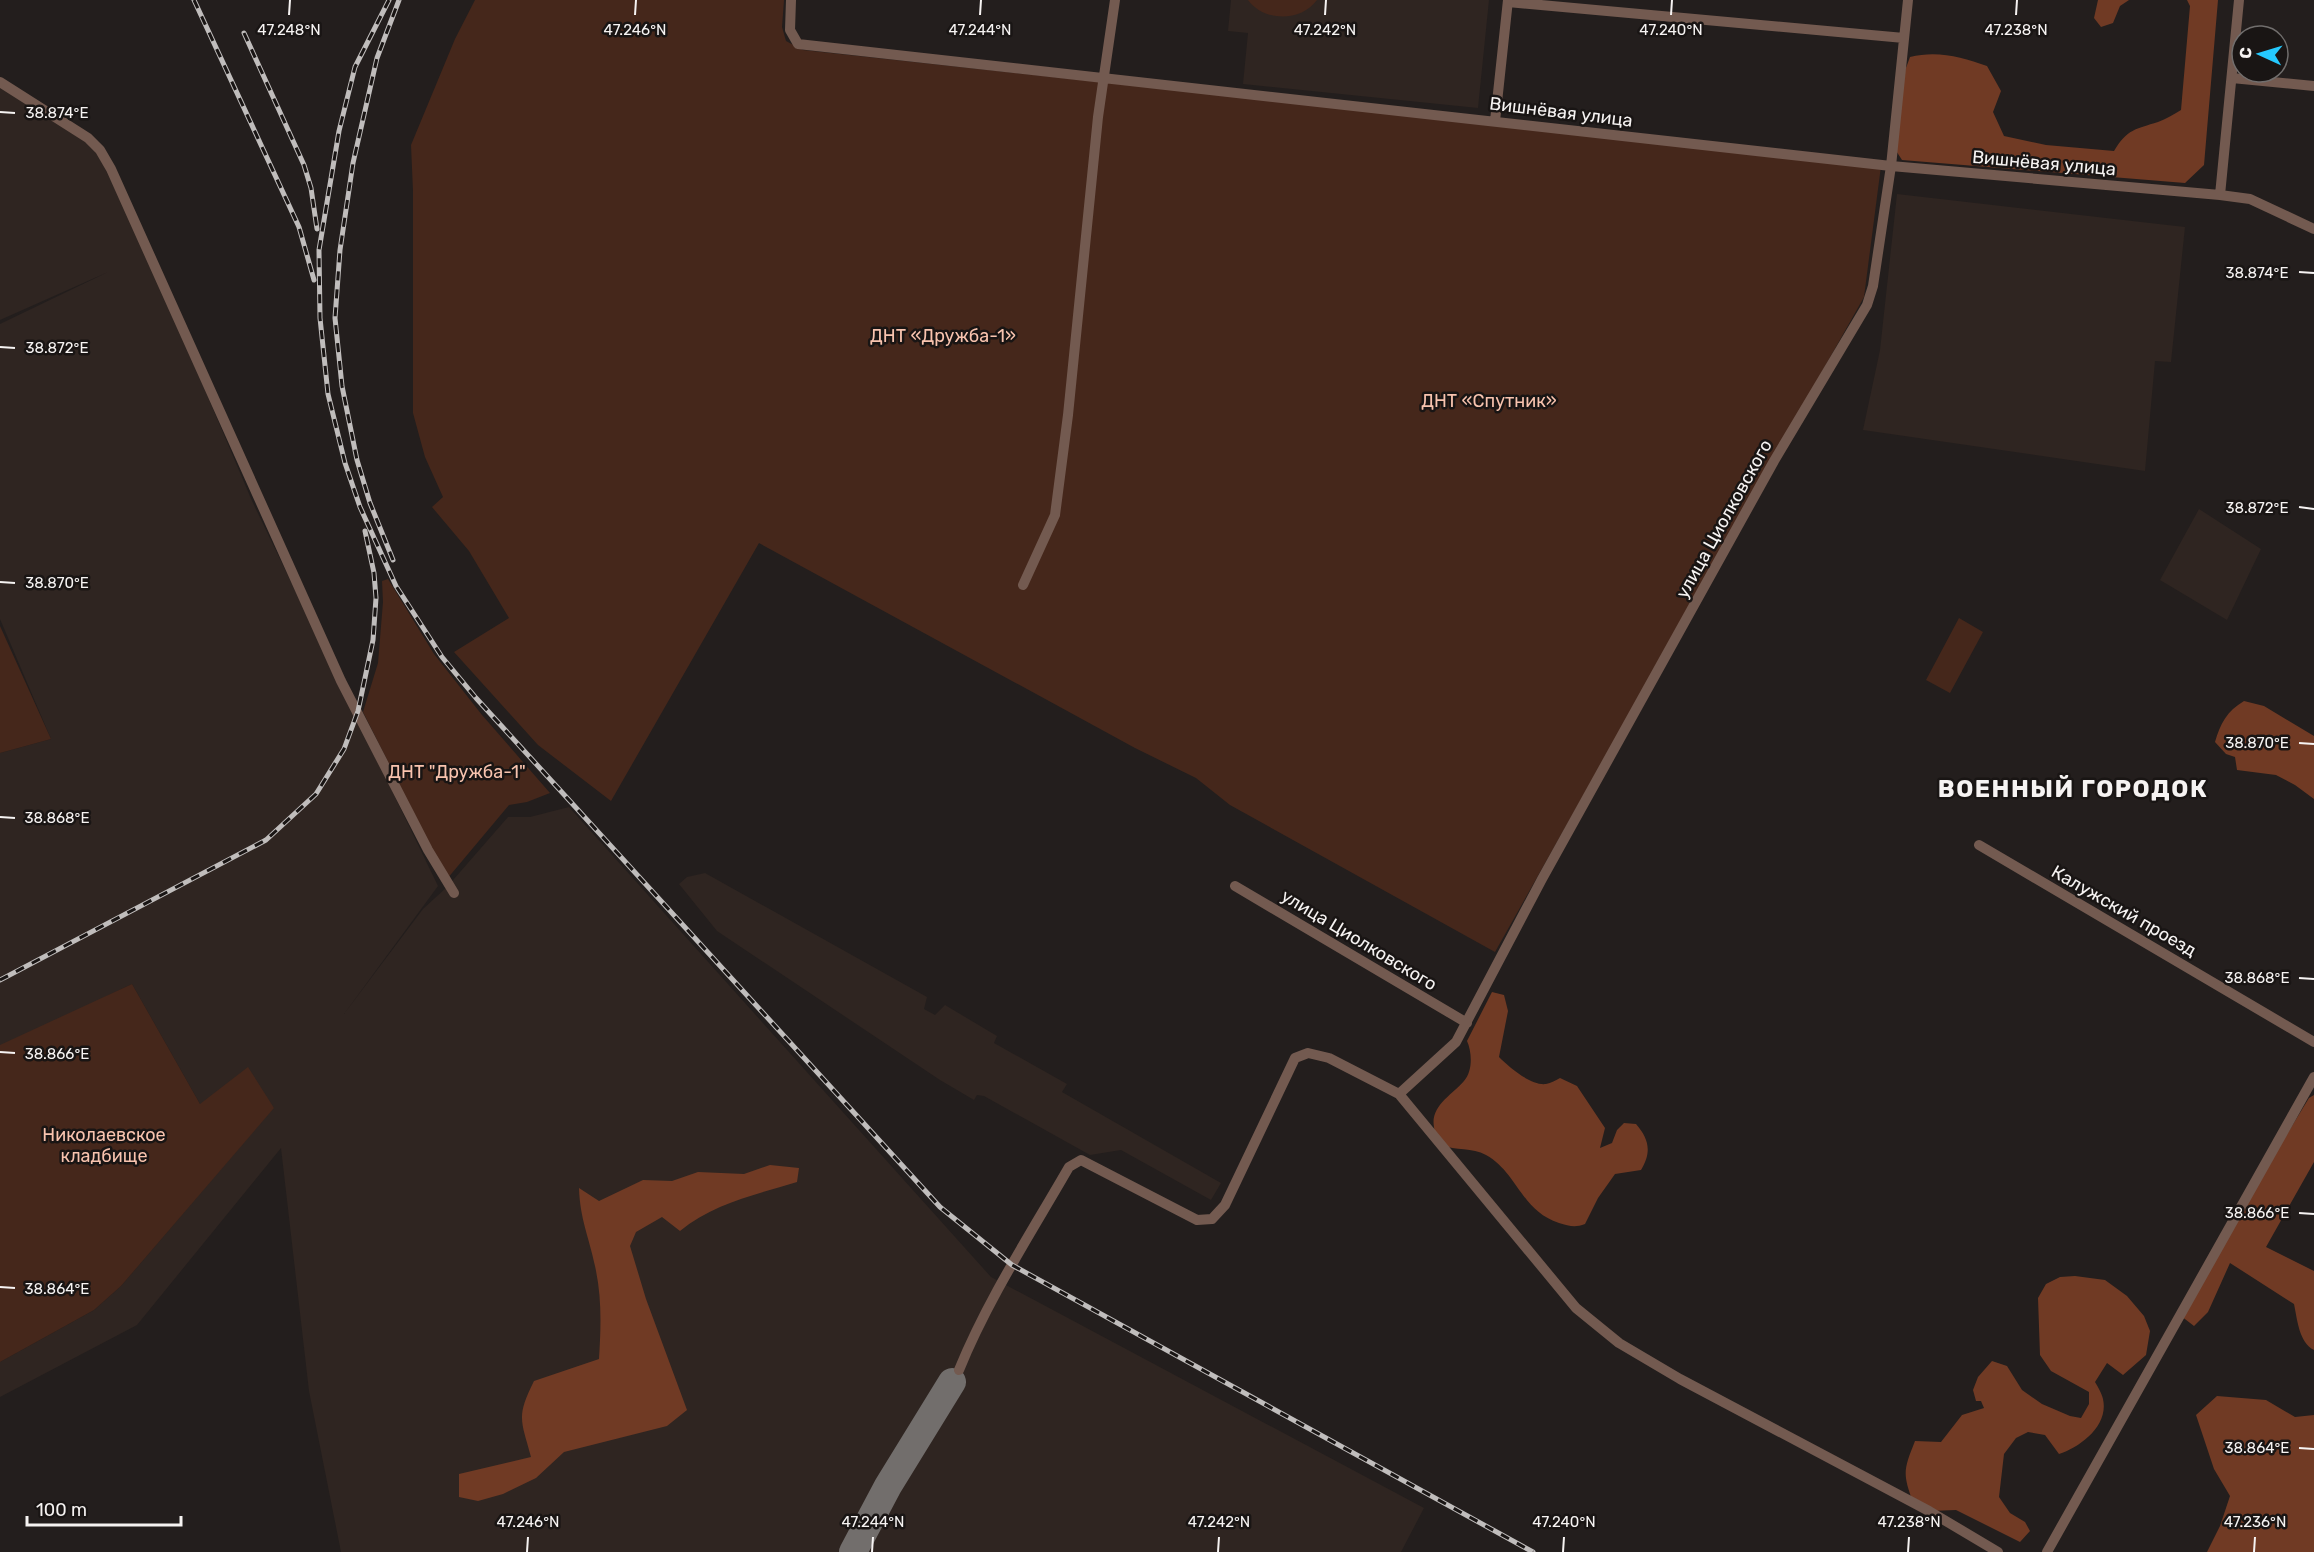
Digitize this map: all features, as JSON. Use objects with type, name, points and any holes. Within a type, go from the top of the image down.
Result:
[{"type":"street","name":"Вишнёвая улица","points":[[791,0],[790,30],[798,44],[1890,166],[2220,195],[2250,199],[2314,229]]},
{"type":"street","points":[[1023,585],[1055,515],[1068,415],[1098,117],[1115,0]]},
{"type":"street","name":"улица Циолковского","points":[[1399,1094],[1456,1042],[1542,879],[1768,471],[1867,305],[1873,285],[1890,166],[1908,0]]},
{"type":"street","points":[[2237,24],[2239,0]]},
{"type":"street","points":[[1495,121],[1508,1],[1904,38]]},
{"type":"street","points":[[0,82],[88,138],[100,150],[111,169],[341,681],[428,850],[454,894]]},
{"type":"street","points":[[2220,195],[2231,84]]},
{"type":"street","points":[[2290,84],[2314,86]]},
{"type":"street","name":"Калужский проезд","points":[[1979,845],[2314,1042]]},
{"type":"street","name":"улица Циолковского","points":[[1235,886],[1467,1023]]},
{"type":"street","points":[[959,1370],[968,1348],[1016,1259],[1069,1167],[1081,1160],[1197,1220],[1212,1219],[1224,1205],[1294,1058],[1308,1053],[1329,1058],[1399,1094],[1576,1308],[1619,1343],[1680,1379],[1929,1511],[1998,1552]]},
{"type":"street","points":[[2047,1552],[2314,1077]]},
{"type":"shaded area","points":[[1231,0],[1489,0],[1478,108],[1243,84],[1248,33],[1228,31]]},
{"type":"shaded area","points":[[2098,0],[2129,0],[2120,6],[2113,23],[2101,27],[2094,18]]},
{"type":"shaded area","points":[[2187,0],[2218,0],[2204,165],[2185,183],[1902,160],[1893,146],[1899,87],[1910,57],[1940,54],[1987,66],[2001,91],[1993,112],[2004,136],[2046,145],[2114,151],[2128,134],[2181,110],[2190,6]]},
{"type":"shaded area","points":[[0,87],[87,140],[97,152],[147,253],[252,501],[438,886],[344,1014],[423,909],[447,887],[508,817],[530,817],[569,807],[991,1277],[1424,1508],[1401,1552],[341,1552],[309,1391],[281,1148],[137,1325],[0,1397],[0,1362],[94,1310],[121,1286],[274,1107],[200,1104],[132,984],[0,1048],[0,753],[51,739],[0,619],[0,324],[108,272],[0,320]]},
{"type":"shaded area","points":[[1897,194],[2185,227],[2171,362],[2155,361],[2145,471],[1863,430],[1880,350]]},
{"type":"shaded area","points":[[2199,509],[2261,549],[2227,620],[2160,580]]},
{"type":"shaded area","points":[[2244,701],[2264,706],[2314,736],[2314,799],[2276,775],[2237,770],[2235,757],[2226,754],[2215,742],[2225,719]]},
{"type":"shaded area","points":[[705,873],[927,997],[924,1009],[935,1015],[945,1005],[997,1036],[994,1043],[1067,1084],[1062,1092],[1221,1183],[1211,1200],[1121,1150],[1090,1155],[984,1096],[977,1095],[974,1100],[940,1080],[717,931],[679,884],[687,877]]},
{"type":"shaded area","points":[[1492,992],[1504,995],[1508,1011],[1499,1057],[1514,1070],[1534,1082],[1546,1084],[1560,1078],[1577,1086],[1605,1128],[1600,1148],[1612,1143],[1617,1130],[1624,1123],[1636,1124],[1644,1135],[1648,1151],[1641,1170],[1615,1174],[1598,1198],[1585,1224],[1569,1226],[1546,1217],[1536,1210],[1497,1163],[1481,1153],[1441,1145],[1436,1134],[1435,1113],[1443,1101],[1467,1077],[1471,1056],[1467,1041]]},
{"type":"shaded area","points":[[2314,1095],[2314,1162],[2266,1247],[2314,1271],[2314,1350],[2309,1347],[2302,1336],[2294,1304],[2230,1263],[2208,1312],[2194,1326],[2181,1316],[2231,1226],[2309,1098]]},
{"type":"shaded area","points":[[770,1165],[799,1168],[797,1182],[721,1207],[693,1221],[680,1231],[662,1217],[636,1232],[630,1246],[646,1299],[687,1410],[667,1426],[564,1452],[536,1478],[503,1494],[478,1501],[459,1497],[459,1474],[531,1457],[522,1419],[525,1403],[534,1381],[599,1359],[599,1289],[583,1219],[579,1188],[599,1201],[643,1180],[672,1181],[698,1172],[744,1174]]},
{"type":"shaded area","points":[[2075,1276],[2105,1280],[2127,1296],[2144,1316],[2150,1331],[2146,1355],[2123,1375],[2107,1363],[2095,1382],[2103,1399],[2102,1418],[2084,1441],[2059,1454],[2045,1435],[2028,1432],[2016,1438],[2004,1454],[1999,1497],[2010,1513],[2025,1522],[2030,1531],[2020,1542],[1956,1510],[1929,1511],[1913,1502],[1907,1484],[1906,1471],[1915,1441],[1941,1442],[1962,1415],[1984,1408],[1981,1401],[1976,1401],[1973,1390],[1978,1377],[1992,1361],[2007,1366],[2022,1390],[2042,1404],[2070,1416],[2081,1418],[2089,1404],[2089,1392],[2051,1371],[2040,1355],[2038,1298],[2046,1284],[2060,1277]]},
{"type":"shaded area","points":[[2217,1396],[2266,1400],[2295,1417],[2314,1415],[2314,1552],[2207,1552],[2220,1526],[2230,1496],[2214,1469],[2196,1415]]},
{"type":"green space","points":[[475,0],[784,0],[782,27],[786,41],[803,50],[1881,166],[1864,297],[1495,952],[1230,805],[1196,778],[1135,748],[759,543],[611,801],[538,745],[454,652],[509,618],[469,551],[432,507],[443,497],[425,457],[413,413],[411,145],[455,39]]},
{"type":"green space","points":[[1248,0],[1317,0],[1302,12],[1282,16],[1263,12]]},
{"type":"green space","name":"ДНТ \"Дружба-1\"","points":[[388,579],[434,654],[482,715],[550,793],[527,802],[509,805],[447,879],[363,712],[378,663],[383,602],[382,581]]},
{"type":"green space","points":[[1959,618],[1983,632],[1950,693],[1926,680]]},
{"type":"green space","points":[[0,626],[51,739],[0,753]]},
{"type":"green space","name":"Николаевское кладбище","points":[[132,984],[200,1104],[248,1067],[274,1108],[121,1286],[94,1310],[0,1362],[0,1045]]},
{"type":"taxiway","points":[[853,1552],[888,1486],[952,1382]]},
{"type":"railway","points":[[194,0],[299,227],[314,280]]},
{"type":"railway","points":[[389,0],[355,67],[339,131],[319,250],[320,318],[328,394],[345,463],[360,507],[396,586],[442,657],[476,698],[940,1207],[1012,1265],[1533,1552]]},
{"type":"railway","points":[[393,560],[370,503],[357,460],[342,386],[335,318],[340,250],[353,163],[377,58],[399,0]]},
{"type":"railway","points":[[244,33],[304,165],[311,188],[317,229]]},
{"type":"railway","points":[[0,980],[266,840],[316,794],[344,749],[358,711],[373,640],[376,598],[374,573],[365,531]]},
{"type":"district","name":"ВОЕННЫЙ ГОРОДОК","points":[[2073,789]]},
{"type":"park label","name":"ДНТ «Дружба-1»","points":[[943,336]]},
{"type":"park label","name":"ДНТ «Спутник»","points":[[1489,401]]}]
